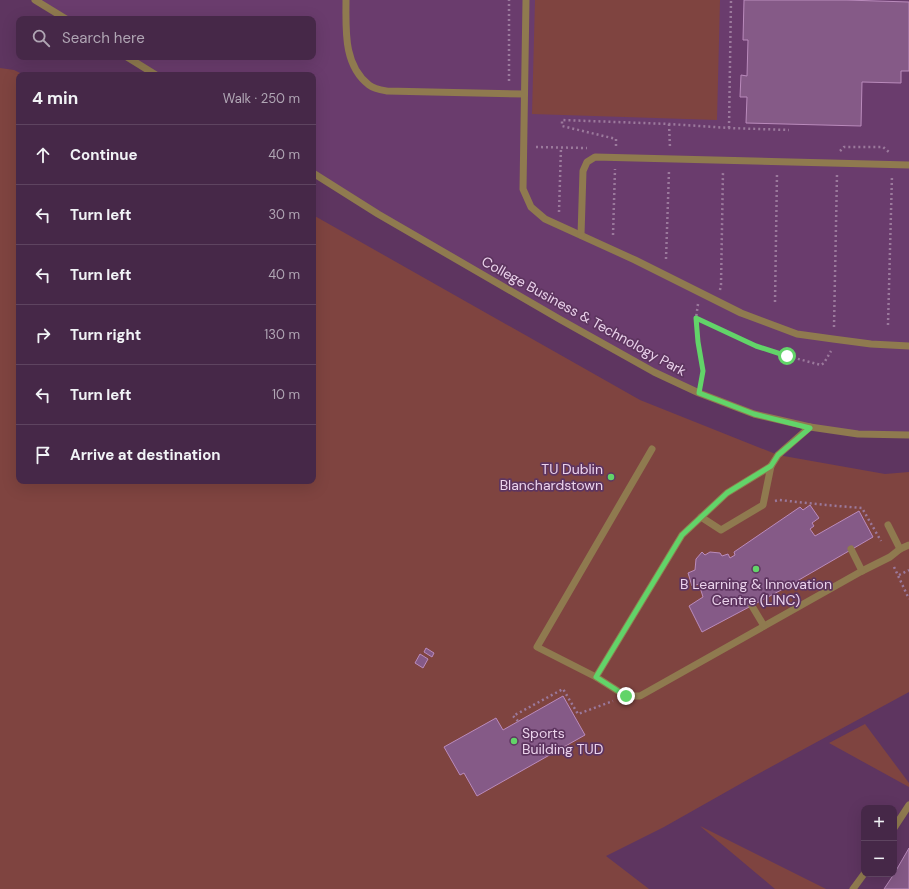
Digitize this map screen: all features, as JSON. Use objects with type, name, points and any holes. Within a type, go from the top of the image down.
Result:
[{"type":"lane","points":[[36,0],[61,16]]},
{"type":"lane","points":[[346,0],[346,34],[350,56],[357,73],[370,86],[387,91],[524,94]]},
{"type":"lane","points":[[526,0],[522,189],[531,207],[545,219],[635,260],[741,313],[797,334],[871,344],[909,346]]},
{"type":"lane","points":[[132,60],[151,72]]},
{"type":"lane","points":[[581,236],[583,171],[587,162],[595,158],[909,165]]},
{"type":"lane","name":"College Business & Technology Park","points":[[316,175],[378,214],[560,320],[654,372],[699,393],[754,414],[810,428],[858,434],[909,435]]},
{"type":"lane","points":[[701,517],[721,530],[763,506],[771,466],[778,455],[810,428]]},
{"type":"lane","points":[[652,449],[537,647],[596,677],[626,696],[640,696],[909,545]]},
{"type":"lane","points":[[596,677],[682,535],[727,493],[771,466]]},
{"type":"lane","points":[[888,525],[900,549]]},
{"type":"lane","points":[[851,549],[862,571]]},
{"type":"lane","points":[[752,606],[764,626]]},
{"type":"lane","points":[[897,823],[909,805]]},
{"type":"lane","points":[[853,889],[862,877]]},
{"type":"path","points":[[508,93],[509,0]]},
{"type":"path","points":[[729,128],[732,0]]},
{"type":"path","points":[[616,148],[616,139],[562,126],[562,120],[789,130]]},
{"type":"path","points":[[669,124],[670,150]]},
{"type":"path","points":[[560,212],[561,147]]},
{"type":"path","points":[[613,235],[615,167]]},
{"type":"path","points":[[718,292],[721,285],[723,170]]},
{"type":"path","points":[[666,259],[669,171]]},
{"type":"path","points":[[775,302],[777,172]]},
{"type":"path","points":[[834,328],[838,172]]},
{"type":"path","points":[[888,325],[892,175]]},
{"type":"path","points":[[698,304],[696,318],[703,371],[699,393]]},
{"type":"path","points":[[696,318],[756,346],[821,365],[824,363],[832,350]]},
{"type":"path","points":[[763,506],[779,500],[826,506],[862,508],[890,557],[909,599]]},
{"type":"path","points":[[899,575],[909,570]]},
{"type":"path","points":[[518,721],[513,716],[563,689],[578,714],[626,696]]},
{"type":"shaded area","points":[[36,0],[909,0],[909,435],[858,434],[754,414],[654,372],[316,175],[316,72],[151,72],[132,60],[316,60],[316,16],[61,16]]},
{"type":"shaded area","points":[[535,0],[720,0],[717,120],[532,114]]},
{"type":"shaded area","name":"TU Dublin Blanchardstown","points":[[0,68],[18,72],[16,72],[16,484],[316,484],[316,217],[640,400],[778,455],[885,474],[909,472],[909,692],[664,827],[606,856],[649,889],[0,889]]},
{"type":"shaded area","points":[[865,724],[909,783],[909,787],[829,743]]},
{"type":"shaded area","points":[[700,826],[826,889],[775,889]]},
{"type":"building","points":[[744,0],[846,0],[909,2],[909,71],[901,71],[901,83],[862,82],[861,126],[746,123],[747,97],[740,97],[741,75],[747,76],[748,40],[743,40]]},
{"type":"building","name":"B Learning & Innovation Centre (LINC)","points":[[810,505],[819,518],[812,523],[814,526],[810,529],[815,536],[859,511],[873,537],[785,588],[702,632],[689,606],[703,597],[699,584],[692,586],[688,573],[695,570],[696,559],[702,552],[705,555],[710,552],[720,553],[722,556],[728,554],[730,558],[735,555],[734,552],[800,507],[803,510]]},
{"type":"building","points":[[426,648],[434,653],[432,657],[424,652]]},
{"type":"building","points":[[420,654],[428,659],[423,668],[415,663]]},
{"type":"building","name":"Sports Building TUD","points":[[563,696],[585,735],[477,796],[464,773],[460,775],[444,747],[496,718],[503,730]]},
{"type":"building","points":[[909,848],[909,889],[884,889],[892,877],[897,877],[897,869]]},
{"type":"place","name":"TU Dublin Blanchardstown","points":[[611,477]]},
{"type":"place","name":"B Learning & Innovation Centre (LINC)","points":[[756,569]]},
{"type":"place","name":"Sports Building TUD","points":[[514,741]]},
{"type":"route","points":[[626,696],[596,677],[682,535],[727,493],[771,466],[778,455],[810,428],[754,414],[699,393],[703,371],[696,318],[756,346],[787,356]]}]
